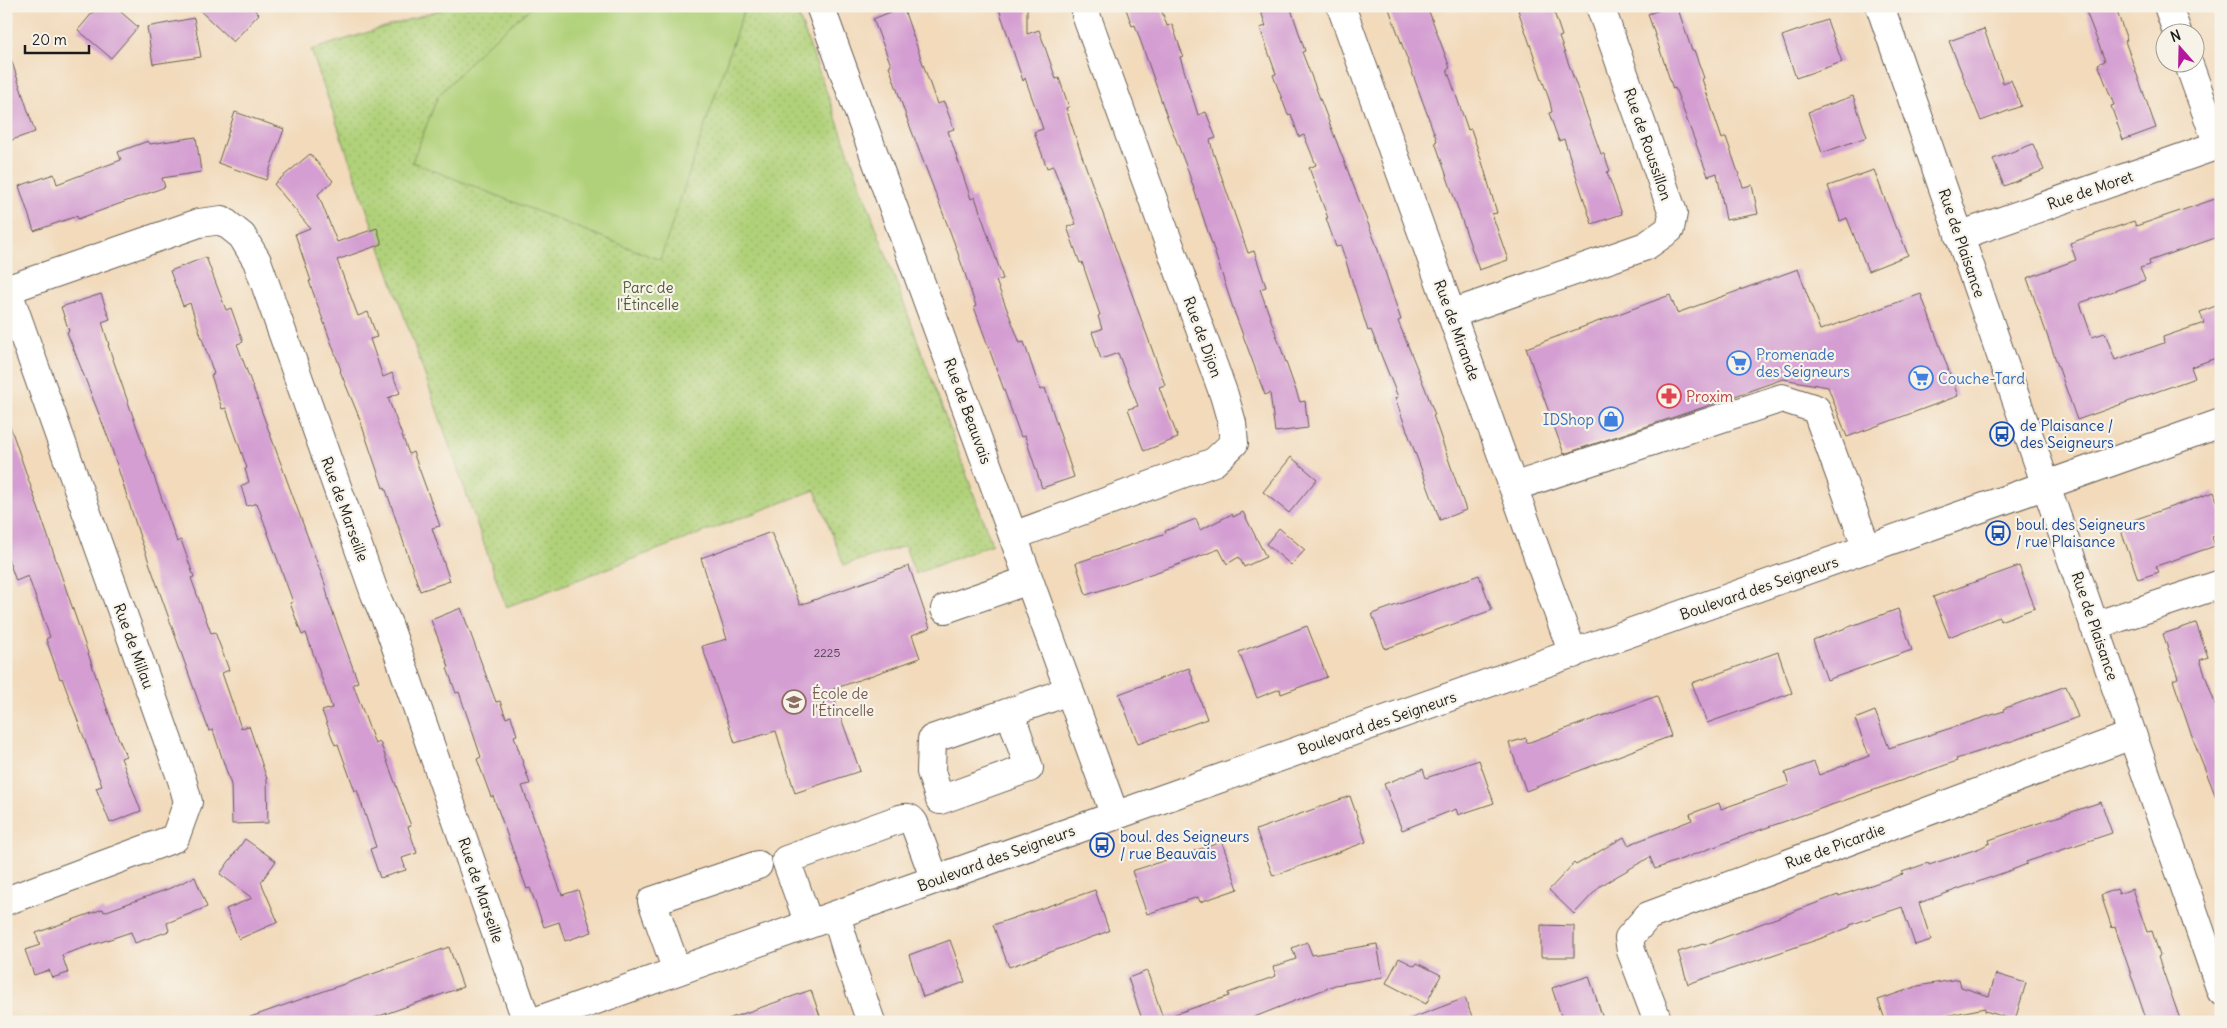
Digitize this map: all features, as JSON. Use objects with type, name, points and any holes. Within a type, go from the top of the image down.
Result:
[{"type":"street","name":"Rue de Beauvais","points":[[820,6],[1115,816]]},
{"type":"street","name":"Rue de Dijon","points":[[1013,536],[1214,462],[1234,443],[1232,423],[1224,395],[1086,15],[1087,6]]},
{"type":"street","name":"Rue de Mirande","points":[[1341,6],[1573,654]]},
{"type":"street","name":"Rue de Roussillon","points":[[1451,314],[1646,246],[1670,229],[1674,213],[1600,6]]},
{"type":"street","name":"Rue de Plaisance","points":[[1880,6],[2221,991]]},
{"type":"street","points":[[2168,6],[2174,22]]},
{"type":"street","points":[[2192,72],[2219,144]]},
{"type":"street","name":"Rue de Moret","points":[[1959,236],[2219,144]]},
{"type":"street","name":"Rue de Marseille","points":[[7,288],[199,223],[222,220],[242,236],[260,270],[372,585],[388,624],[528,1022]]},
{"type":"street","name":"Rue de Millau","points":[[6,901],[175,838],[188,802],[7,288]]},
{"type":"street","points":[[1513,487],[1782,398],[1816,409],[1867,549]]},
{"type":"street","name":"Boulevard des Seigneurs","points":[[534,1022],[2221,423]]},
{"type":"street","points":[[945,609],[1029,580]]},
{"type":"street","points":[[2094,626],[2221,584]]},
{"type":"street","points":[[1010,712],[1069,689]]},
{"type":"street","name":"Rue de Picardie","points":[[1658,1022],[1631,951],[1629,938],[1648,916],[2132,735]]},
{"type":"street","points":[[809,924],[786,860],[900,819],[906,817],[914,824],[935,880]]},
{"type":"street","points":[[677,971],[652,901],[758,865]]},
{"type":"street","points":[[836,915],[851,965],[872,1022]]},
{"type":"green space","name":"Parc de l'Étincelle","points":[[452,6],[795,6],[992,544],[915,574],[905,546],[844,565],[815,490],[506,607],[311,50]]},
{"type":"green space","points":[[533,6],[745,6],[660,260],[412,162],[438,96],[483,48]]},
{"type":"building","points":[[98,6],[114,6],[138,27],[111,58],[78,30]]},
{"type":"building","points":[[195,6],[250,6],[259,14],[233,42]]},
{"type":"building","points":[[998,6],[1027,6],[1027,34],[1039,30],[1056,79],[1059,78],[1069,107],[1066,108],[1082,156],[1165,385],[1159,387],[1178,438],[1144,451],[1128,409],[1138,406],[1118,353],[1101,359],[1092,332],[1102,329],[1098,316],[1100,315],[1082,262],[1080,263],[1067,227],[1076,224],[1053,166],[1047,168],[1034,132],[1043,129],[1025,78],[1023,81]]},
{"type":"building","points":[[1125,6],[1160,6],[1167,26],[1172,24],[1183,56],[1180,57],[1198,115],[1206,112],[1216,138],[1210,140],[1213,152],[1248,253],[1254,251],[1266,287],[1260,289],[1300,402],[1305,401],[1308,428],[1275,432],[1270,393],[1265,395],[1234,311],[1188,171],[1135,25],[1132,26]]},
{"type":"building","points":[[1259,6],[1290,6],[1305,51],[1302,52],[1376,244],[1401,320],[1398,321],[1435,415],[1433,415],[1466,510],[1440,520],[1395,398],[1398,397],[1371,330],[1368,331],[1341,246],[1336,247],[1326,218],[1328,218],[1309,168],[1316,165],[1304,135],[1299,137],[1291,114],[1288,115],[1273,75],[1276,74],[1260,28],[1266,26]]},
{"type":"building","points":[[1388,6],[1427,6],[1450,68],[1447,69],[1468,130],[1471,129],[1483,165],[1497,213],[1492,214],[1508,260],[1479,270],[1435,142],[1437,141]]},
{"type":"building","points":[[1530,6],[1552,6],[1562,36],[1559,37],[1601,154],[1604,154],[1610,171],[1607,172],[1622,214],[1592,224],[1564,139],[1559,141],[1549,113],[1552,112],[1550,102],[1518,10]]},
{"type":"building","points":[[1671,6],[1677,6],[1692,51],[1694,50],[1704,78],[1702,79],[1722,139],[1726,137],[1743,187],[1752,185],[1758,214],[1726,220],[1717,173],[1708,176],[1675,88],[1673,89],[1648,14]]},
{"type":"building","points":[[2084,6],[2115,6],[2127,40],[2125,41],[2156,128],[2123,140],[2111,106],[2114,105],[2098,64],[2105,61]]},
{"type":"building","points":[[903,7],[937,104],[944,102],[954,129],[948,131],[971,199],[975,197],[1003,279],[996,281],[1020,343],[1024,342],[1040,390],[1045,388],[1074,477],[1042,488],[1025,436],[1021,437],[974,307],[976,306],[954,242],[906,116],[889,66],[891,65],[873,19]]},
{"type":"building","points":[[194,18],[201,57],[153,64],[147,27]]},
{"type":"building","points":[[1827,20],[1842,62],[1796,78],[1782,36]]},
{"type":"building","points":[[1984,29],[2003,83],[2011,80],[2021,106],[1981,121],[1949,41]]},
{"type":"building","points":[[10,56],[35,132],[6,142],[6,57]]},
{"type":"building","points":[[1853,96],[1867,137],[1822,153],[1808,112]]},
{"type":"building","points":[[235,112],[284,129],[266,180],[218,163]]},
{"type":"building","points":[[196,137],[201,172],[162,178],[165,187],[78,219],[77,216],[34,231],[19,186],[54,174],[57,184],[121,160],[118,152],[148,141],[150,144]]},
{"type":"building","points":[[2033,144],[2044,170],[2004,186],[1993,159]]},
{"type":"building","points":[[310,154],[333,181],[318,194],[337,242],[377,228],[382,244],[337,260],[358,316],[368,312],[377,337],[370,339],[383,377],[392,373],[400,393],[388,398],[409,454],[413,452],[440,526],[432,528],[450,581],[420,591],[385,487],[383,488],[309,281],[311,281],[295,234],[310,228],[274,184]]},
{"type":"building","points":[[1874,170],[1908,255],[1868,271],[1847,218],[1840,221],[1828,186]]},
{"type":"building","points":[[2221,197],[2221,236],[2149,261],[2150,265],[2140,268],[2145,280],[2080,303],[2092,337],[2105,333],[2115,360],[2164,343],[2163,337],[2204,323],[2200,312],[2221,304],[2221,364],[2218,364],[2216,358],[2191,367],[2195,378],[2077,420],[2027,278],[2076,260],[2070,243],[2134,221],[2136,226]]},
{"type":"building","points":[[206,257],[226,310],[231,308],[243,342],[237,344],[325,584],[329,602],[358,682],[353,684],[375,744],[380,742],[411,826],[408,827],[417,853],[402,858],[406,870],[380,878],[370,849],[376,847],[357,790],[355,791],[338,744],[335,745],[322,711],[332,708],[306,633],[302,635],[290,603],[293,602],[257,503],[247,506],[241,486],[249,482],[245,469],[247,468],[226,408],[222,409],[211,375],[214,374],[190,303],[183,306],[170,271]]},
{"type":"building","name":"Promenade des Seigneurs","points":[[1798,269],[1820,330],[1921,294],[1958,396],[1847,437],[1828,387],[1783,379],[1564,454],[1526,348],[1670,295],[1677,313]]},
{"type":"building","points":[[101,294],[110,319],[102,322],[108,345],[177,542],[181,540],[194,577],[191,578],[211,633],[215,632],[229,670],[222,673],[241,728],[249,726],[267,779],[268,823],[232,824],[231,785],[213,730],[209,731],[139,534],[109,440],[67,332],[69,331],[61,307]]},
{"type":"building","points":[[9,423],[112,723],[126,756],[121,758],[141,811],[110,823],[96,788],[102,786],[62,678],[60,679],[46,639],[50,637],[28,576],[16,581],[6,553],[6,424]]},
{"type":"building","points":[[1291,457],[1317,479],[1289,513],[1263,492]]},
{"type":"building","points":[[2214,492],[2221,513],[2221,534],[2212,537],[2215,546],[2156,566],[2159,572],[2138,579],[2119,525]]},
{"type":"building","points":[[1243,512],[1266,557],[1244,567],[1239,557],[1227,564],[1219,549],[1169,568],[1086,595],[1076,563],[1166,533],[1165,531],[1196,519],[1200,530],[1232,514],[1233,517]]},
{"type":"building","points":[[1279,528],[1305,550],[1291,565],[1266,544]]},
{"type":"building","points":[[771,532],[800,605],[909,566],[930,628],[912,635],[920,658],[831,690],[860,771],[795,793],[776,731],[735,743],[702,646],[727,639],[701,558]]},
{"type":"building","points":[[2019,566],[2035,608],[2000,621],[1999,617],[1949,637],[1933,597]]},
{"type":"building","points":[[1479,575],[1492,610],[1385,649],[1372,614]]},
{"type":"building","points":[[461,608],[496,702],[500,701],[506,718],[511,716],[517,735],[514,736],[530,784],[522,786],[562,895],[578,890],[592,932],[565,941],[559,922],[544,927],[530,888],[527,889],[493,796],[491,797],[477,759],[481,757],[459,692],[456,693],[447,668],[449,667],[431,620]]},
{"type":"building","points":[[1898,609],[1912,650],[1827,680],[1813,640]]},
{"type":"building","points":[[2196,623],[2208,657],[2200,660],[2221,721],[2220,807],[2191,734],[2173,680],[2178,678],[2163,634]]},
{"type":"building","points":[[1307,626],[1327,677],[1281,694],[1280,689],[1257,698],[1239,652]]},
{"type":"building","points":[[1778,652],[1792,693],[1707,723],[1692,683]]},
{"type":"building","points":[[1189,668],[1207,719],[1138,744],[1119,694]]},
{"type":"building","points":[[2066,686],[2078,717],[1956,759],[1957,761],[1655,869],[1650,857],[1600,886],[1574,914],[1549,890],[1574,863],[1576,865],[1624,837],[1628,845],[1692,820],[1690,814],[1719,803],[1721,809],[1789,785],[1785,773],[1814,762],[1819,775],[1869,756],[1855,719],[1875,711],[1889,748],[2004,711],[2003,709]]},
{"type":"building","points":[[1657,696],[1671,736],[1526,791],[1509,743],[1526,738],[1527,743]]},
{"type":"building","points":[[1479,760],[1494,803],[1458,815],[1456,809],[1402,830],[1384,784],[1423,769],[1426,778]]},
{"type":"building","points":[[1350,796],[1366,842],[1273,876],[1256,830]]},
{"type":"building","points":[[2101,802],[2112,833],[2026,862],[2027,864],[2017,868],[1919,903],[1931,940],[1915,945],[1902,907],[1850,925],[1850,927],[1825,937],[1688,984],[1678,952],[1704,945],[1838,895],[1903,874],[1902,872],[1928,863],[1929,865],[1980,848],[1990,843],[1989,840]]},
{"type":"building","points":[[245,839],[276,861],[261,882],[278,922],[239,939],[226,909],[252,898],[220,874]]},
{"type":"building","points":[[1222,842],[1238,889],[1200,902],[1198,897],[1147,914],[1132,871]]},
{"type":"building","points":[[195,877],[207,907],[167,923],[169,931],[135,943],[131,932],[62,955],[68,973],[52,978],[49,970],[34,975],[25,950],[40,945],[36,933],[103,909],[104,912],[168,889]]},
{"type":"building","points":[[2117,889],[2119,894],[2132,889],[2147,932],[2152,931],[2160,956],[2158,957],[2181,1022],[2147,1022],[2115,927],[2112,928],[2101,895]]},
{"type":"building","points":[[1095,890],[1109,931],[1009,967],[993,925]]},
{"type":"building","points":[[1541,925],[1574,926],[1574,957],[1541,957]]},
{"type":"building","points":[[950,940],[965,982],[923,997],[909,955]]},
{"type":"building","points":[[1307,942],[1312,955],[1377,944],[1383,977],[1335,985],[1242,1022],[1143,1022],[1128,978],[1147,971],[1163,1018],[1229,996],[1228,993],[1276,976],[1273,967],[1296,959],[1292,948]]},
{"type":"building","points":[[449,947],[463,987],[362,1022],[245,1022],[245,1019]]},
{"type":"building","points":[[1399,958],[1415,966],[1417,963],[1441,975],[1426,1004],[1386,983]]},
{"type":"building","points":[[1996,974],[2026,983],[2015,1020],[1985,1011],[1985,1008],[1915,1022],[1886,1022],[1878,1000],[1918,986],[1959,979],[1961,987],[1989,996]]},
{"type":"building","points":[[1589,976],[1604,1022],[1563,1022],[1552,988]]},
{"type":"building","points":[[811,990],[822,1022],[729,1022],[728,1019]]},
{"type":"building","points":[[1465,998],[1474,1022],[1407,1022],[1407,1020]]},
{"type":"place","name":"Promenade des Seigneurs","points":[[1739,363]]},
{"type":"place","name":"Couche-Tard","points":[[1921,378]]},
{"type":"place","name":"Proxim","points":[[1669,396]]},
{"type":"place","name":"IDShop","points":[[1611,419]]},
{"type":"place","name":"de Plaisance / des Seigneurs","points":[[2002,434]]},
{"type":"place","name":"boul. des Seigneurs / rue Plaisance","points":[[1998,533]]},
{"type":"place","name":"École de l'Étincelle","points":[[794,702]]},
{"type":"place","name":"boul. des Seigneurs / rue Beauvais","points":[[1102,845]]}]
